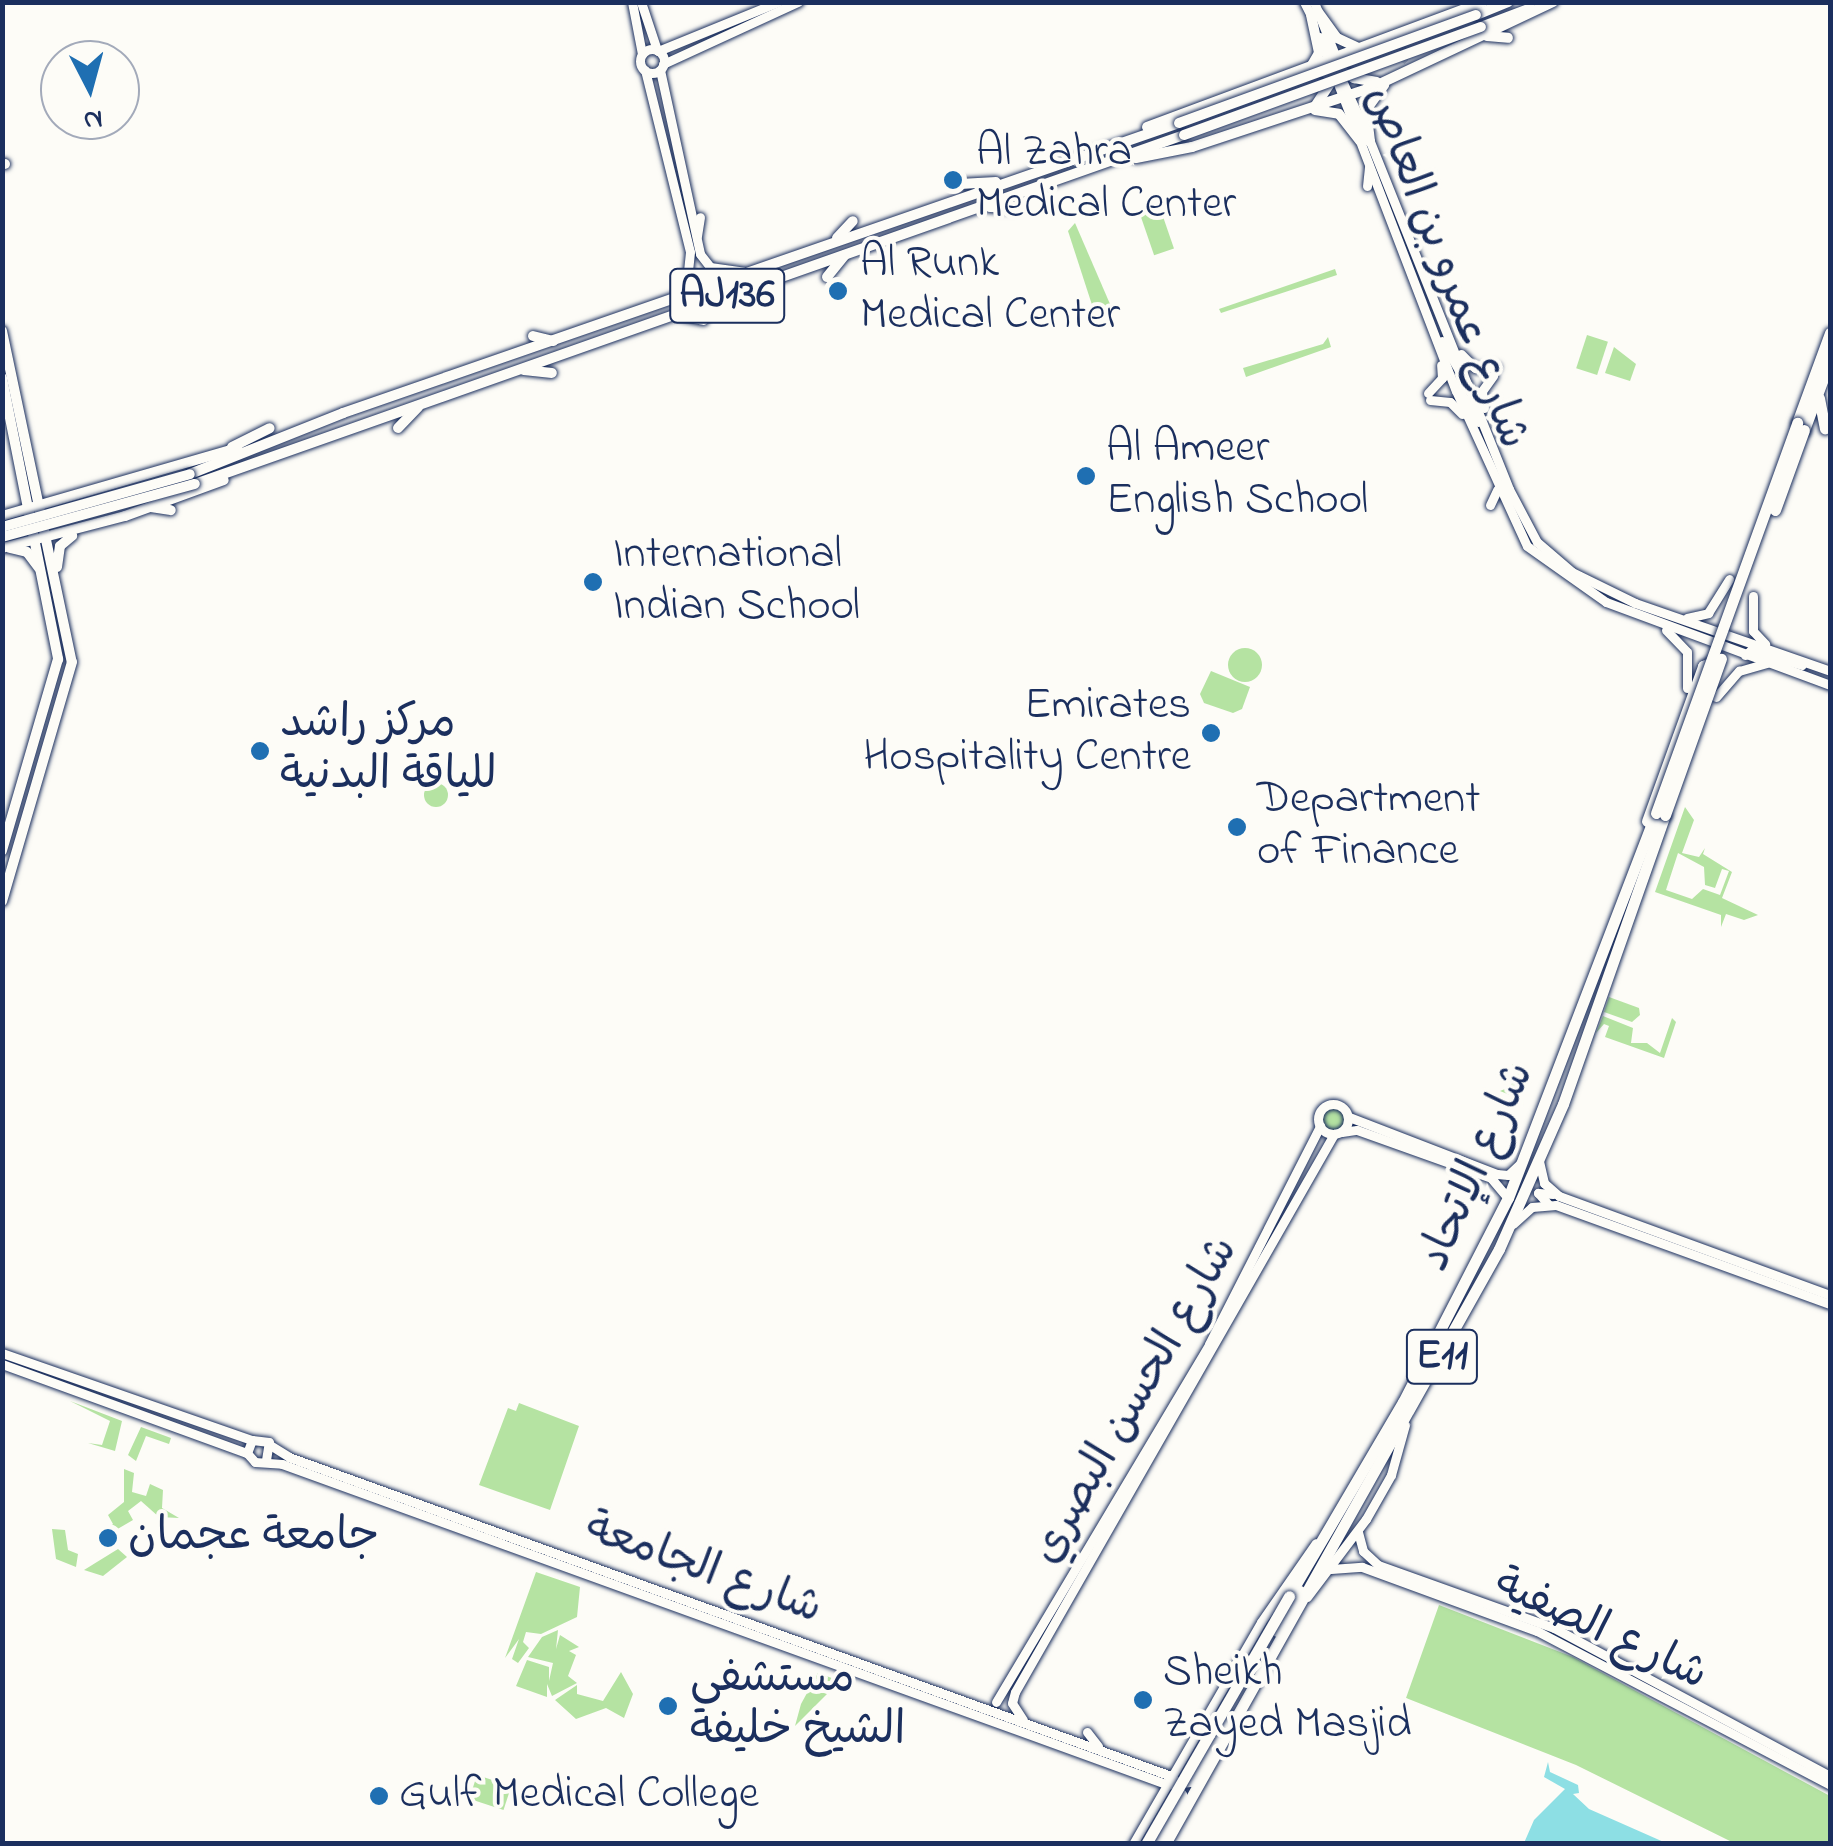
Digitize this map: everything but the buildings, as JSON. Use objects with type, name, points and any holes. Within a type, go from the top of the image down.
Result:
[{"type":"highway","name":"E11","points":[[1660,814],[1800,427],[1830,333]]},
{"type":"highway","name":"E11","points":[[1800,427],[1829,365]]},
{"type":"highway","points":[[1818,394],[1825,428]]},
{"type":"highway","points":[[1640,857],[1656,795],[1702,666],[1711,660],[1721,667],[1716,697]]},
{"type":"highway","name":"شارع الإتحاد","points":[[1146,1844],[1403,1402],[1508,1198],[1660,814]]},
{"type":"highway","name":"شارع الإتحاد","points":[[1162,1839],[1220,1760],[1249,1696],[1405,1424],[1507,1229],[1539,1160],[1660,814]]},
{"type":"highway","points":[[1403,1402],[1409,1369]]},
{"type":"highway","points":[[1162,1839],[1332,1534],[1349,1520]]},
{"type":"highway","points":[[1249,1696],[1255,1710]]},
{"type":"highway","points":[[1162,1839],[1177,1804],[1168,1780],[1200,1770]]},
{"type":"main road","points":[[641,2],[662,67],[670,126],[701,268],[690,263]]},
{"type":"main road","points":[[642,55],[778,2]]},
{"type":"main road","points":[[645,70],[662,67],[798,2]]},
{"type":"main road","name":"شارع عمرو بن العاص","points":[[1304,2],[1314,9],[1340,81]]},
{"type":"main road","points":[[1403,41],[1439,16],[1484,2]]},
{"type":"main road","name":"AJ136","points":[[2,526],[192,479],[268,442],[343,414],[1180,123],[1508,2]]},
{"type":"main road","name":"AJ136","points":[[2,538],[270,457],[1484,32],[1550,2]]},
{"type":"main road","points":[[628,4],[656,106],[690,263],[686,283],[672,300]]},
{"type":"main road","points":[[1314,9],[1337,38],[1362,49]]},
{"type":"main road","points":[[1303,72],[1318,52],[1314,9]]},
{"type":"main road","points":[[1308,110],[1340,81],[1362,49],[1418,28]]},
{"type":"main road","points":[[1303,72],[1340,81],[1389,81],[1439,59],[1484,32],[1508,38]]},
{"type":"main road","points":[[1412,63],[1439,59]]},
{"type":"main road","points":[[1318,70],[1330,80],[1329,92]]},
{"type":"main road","points":[[1078,157],[1303,72],[1318,70],[1340,81],[1389,81]]},
{"type":"main road","points":[[1308,110],[1340,81]]},
{"type":"main road","points":[[1340,81],[1365,142]]},
{"type":"main road","points":[[1365,142],[1367,106],[1389,81]]},
{"type":"main road","points":[[654,128],[656,106]]},
{"type":"main road","points":[[1263,124],[1277,110]]},
{"type":"main road","points":[[1105,163],[1192,147],[1308,110],[1336,112],[1365,142]]},
{"type":"main road","points":[[670,126],[682,139]]},
{"type":"main road","name":"شارع عمرو بن العاص","points":[[1365,142],[1398,251],[1497,490],[1534,554],[1585,590],[1628,611]]},
{"type":"main road","name":"شارع عمرو بن العاص","points":[[1365,142],[1537,542],[1582,577],[1673,615]]},
{"type":"main road","points":[[1368,186],[1369,164]]},
{"type":"main road","points":[[960,184],[1007,182]]},
{"type":"main road","points":[[984,206],[1013,208]]},
{"type":"main road","points":[[671,207],[683,221]]},
{"type":"main road","points":[[696,238],[700,217]]},
{"type":"main road","points":[[832,243],[853,221]]},
{"type":"main road","points":[[827,277],[848,253]]},
{"type":"main road","points":[[700,254],[714,268],[752,272]]},
{"type":"main road","points":[[1426,313],[1460,382],[1470,386]]},
{"type":"main road","points":[[672,315],[704,320]]},
{"type":"main road","points":[[1445,328],[1468,364],[1495,372],[1481,396],[1494,449]]},
{"type":"main road","points":[[2,332],[52,583],[58,659],[36,779],[2,901]]},
{"type":"main road","points":[[1432,334],[1442,378],[1429,396],[1455,405],[1473,429]]},
{"type":"main road","points":[[533,336],[554,341]]},
{"type":"main road","points":[[466,372],[486,356]]},
{"type":"main road","points":[[518,370],[552,373]]},
{"type":"main road","points":[[2,378],[30,481],[23,501],[6,515]]},
{"type":"main road","points":[[1454,384],[1462,388],[1494,449]]},
{"type":"main road","points":[[398,428],[427,401]]},
{"type":"main road","points":[[322,412],[343,414]]},
{"type":"main road","points":[[2,548],[16,544],[81,497],[263,437],[270,428]]},
{"type":"main road","points":[[1463,438],[1479,446]]},
{"type":"main road","points":[[194,461],[268,442]]},
{"type":"main road","points":[[6,515],[40,527],[76,530],[150,507],[270,457]]},
{"type":"main road","points":[[30,481],[52,498],[97,492]]},
{"type":"main road","points":[[1490,505],[1497,490]]},
{"type":"main road","points":[[150,507],[170,510]]},
{"type":"main road","points":[[52,583],[60,546],[100,524]]},
{"type":"main road","points":[[2,548],[28,552],[52,583],[67,620],[72,662],[60,716],[43,742],[2,851]]},
{"type":"main road","points":[[1673,615],[1708,613],[1729,579]]},
{"type":"main road","points":[[1754,596],[1756,637],[1830,671]]},
{"type":"main road","points":[[67,620],[73,606]]},
{"type":"main road","points":[[1628,611],[1693,630],[1694,623]]},
{"type":"main road","points":[[1628,611],[1750,650],[1809,663]]},
{"type":"main road","points":[[1628,611],[1680,640],[1688,657],[1687,688]]},
{"type":"main road","points":[[1673,615],[1767,662],[1830,686]]},
{"type":"main road","points":[[1716,697],[1739,670],[1767,662]]},
{"type":"main road","points":[[60,716],[63,733]]},
{"type":"main road","points":[[36,779],[50,768]]},
{"type":"main road","points":[[22,819],[28,842]]},
{"type":"main road","points":[[2,887],[15,858]]},
{"type":"main road","points":[[1508,1198],[1491,1178],[1357,1130],[1338,1133],[1320,1126],[1320,1112],[1328,1104],[1340,1105],[1349,1117],[1497,1174],[1508,1175],[1525,1158]]},
{"type":"main road","points":[[1338,1133],[1349,1117]]},
{"type":"main road","name":"شارع الحسن البصري","points":[[962,1703],[991,1700],[1012,1689],[1196,1379],[1209,1344],[1320,1126]]},
{"type":"main road","name":"شارع الحسن البصري","points":[[1024,1720],[1014,1708],[1012,1689],[1338,1133]]},
{"type":"main road","points":[[1539,1160],[1542,1179],[1552,1199]]},
{"type":"main road","points":[[1507,1229],[1532,1207],[1552,1199],[1830,1294]]},
{"type":"main road","points":[[1742,1266],[1830,1304]]},
{"type":"main road","points":[[3,1354],[190,1420],[252,1440],[247,1452],[41,1381],[3,1354]]},
{"type":"main road","points":[[42,1367],[58,1365]]},
{"type":"main road","points":[[79,1391],[89,1402]]},
{"type":"main road","points":[[174,1405],[190,1420]]},
{"type":"main road","points":[[1305,1599],[1358,1532],[1391,1475],[1405,1424]]},
{"type":"main road","points":[[168,1431],[181,1427]]},
{"type":"main road","name":"شارع الجامعة","points":[[252,1440],[270,1444],[472,1532],[790,1651],[817,1656],[868,1679],[1024,1720],[1136,1761],[1168,1780]]},
{"type":"main road","points":[[266,1460],[270,1444]]},
{"type":"main road","name":"شارع الجامعة","points":[[247,1452],[256,1462],[266,1460],[426,1506],[598,1567],[910,1679],[1010,1725],[1168,1780]]},
{"type":"main road","points":[[300,1470],[310,1483]]},
{"type":"main road","points":[[384,1509],[396,1500],[388,1482]]},
{"type":"main road","points":[[426,1506],[439,1501]]},
{"type":"main road","points":[[470,1512],[480,1525]]},
{"type":"main road","points":[[472,1532],[479,1544]]},
{"type":"main road","points":[[1358,1532],[1372,1562]]},
{"type":"main road","points":[[1133,1844],[1260,1622],[1324,1535]]},
{"type":"main road","points":[[498,1542],[531,1544]]},
{"type":"main road","points":[[585,1554],[598,1567]]},
{"type":"main road","points":[[1362,1568],[1352,1561],[1354,1554],[1372,1562]]},
{"type":"main road","points":[[533,1563],[546,1559]]},
{"type":"main road","name":"شارع الصفية","points":[[1372,1562],[1554,1628],[1830,1776]]},
{"type":"main road","name":"شارع الصفية","points":[[1331,1569],[1362,1568],[1558,1640],[1830,1785]]},
{"type":"main road","points":[[631,1579],[643,1575]]},
{"type":"main road","points":[[679,1607],[690,1620]]},
{"type":"main road","points":[[809,1643],[821,1639]]},
{"type":"main road","points":[[817,1656],[846,1656]]},
{"type":"main road","points":[[902,1668],[910,1679]]},
{"type":"main road","points":[[891,1683],[898,1694]]},
{"type":"main road","points":[[962,1703],[968,1718]]},
{"type":"main road","points":[[995,1728],[1010,1725]]},
{"type":"main road","points":[[1086,1732],[1100,1748]]},
{"type":"main road","points":[[1182,1756],[1180,1776],[1200,1770]]},
{"type":"main road","points":[[1136,1761],[1165,1764],[1182,1756]]},
{"type":"main road","points":[[1144,1774],[1157,1799]]},
{"type":"main road","points":[[1150,1812],[1166,1791],[1175,1793],[1177,1804]]},
{"type":"green space","points":[[1159,205],[1174,248],[1154,255],[1139,212]]},
{"type":"green space","points":[[1075,223],[1110,304],[1094,311],[1068,231]]},
{"type":"green space","points":[[1335,269],[1337,275],[1221,313],[1219,309]]},
{"type":"green space","points":[[1587,335],[1608,342],[1597,375],[1576,368]]},
{"type":"green space","points":[[1328,337],[1331,347],[1246,377],[1243,368],[1323,344]]},
{"type":"green space","points":[[1614,347],[1636,364],[1630,381],[1605,373]]},
{"type":"green space","points":[[1245,648],[1257,653],[1262,665],[1257,677],[1245,682],[1233,677],[1228,665],[1233,653]]},
{"type":"green space","points":[[1211,671],[1250,687],[1242,709],[1233,713],[1204,703],[1200,694]]},
{"type":"green space","points":[[436,783],[445,786],[445,804],[436,807],[427,804],[424,795],[427,786]]},
{"type":"green space","points":[[1685,807],[1694,820],[1682,853],[1699,857],[1705,848],[1703,854],[1732,872],[1722,898],[1758,915],[1744,920],[1726,914],[1721,927],[1721,915],[1655,892]],"holes":[[[1678,853],[1704,867],[1705,885],[1715,888],[1722,869],[1729,871],[1720,895],[1703,889],[1692,899],[1666,890]]]},
{"type":"green space","points":[[1609,997],[1639,1008],[1640,1015],[1632,1022],[1604,1012]]},
{"type":"green space","points":[[1603,1016],[1633,1028],[1631,1043],[1647,1043],[1660,1053],[1672,1018],[1676,1022],[1664,1058],[1605,1037],[1609,1026],[1604,1024],[1596,1033]]},
{"type":"green space","points":[[1512,1064],[1527,1073],[1515,1097],[1500,1091],[1510,1087],[1516,1073]]},
{"type":"green space","points":[[1335,1107],[1344,1111],[1348,1120],[1344,1129],[1335,1133],[1326,1129],[1322,1120],[1326,1111]]},
{"type":"green space","points":[[70,1401],[122,1421],[115,1451],[88,1443],[102,1445],[110,1421]]},
{"type":"green space","points":[[519,1403],[579,1426],[550,1510],[479,1485],[508,1408],[516,1411]]},
{"type":"green space","points":[[141,1427],[171,1438],[169,1444],[146,1436],[136,1461],[128,1455]]},
{"type":"green space","points":[[124,1469],[134,1473],[132,1492],[146,1496],[150,1484],[163,1490],[162,1508],[179,1518],[159,1517],[141,1501],[128,1511],[133,1520],[109,1534],[106,1544],[98,1538],[113,1524],[108,1515],[124,1502]]},
{"type":"green space","points":[[52,1529],[65,1530],[68,1550],[78,1554],[76,1567],[56,1559]]},
{"type":"green space","points":[[118,1549],[127,1557],[103,1576],[84,1570]]},
{"type":"green space","points":[[536,1572],[580,1587],[577,1617],[541,1634],[526,1632],[523,1642],[529,1648],[518,1663],[512,1659],[519,1639],[505,1658]]},
{"type":"green space","points":[[1439,1605],[1573,1657],[1830,1796],[1830,1843],[1734,1843],[1576,1765],[1406,1698]]},
{"type":"green space","points":[[558,1630],[556,1649],[560,1635],[579,1647],[569,1651],[576,1655],[568,1676],[577,1683],[552,1696],[547,1684],[547,1697],[516,1686],[527,1660],[549,1667],[549,1681],[553,1663],[528,1657],[542,1637]]},
{"type":"green space","points":[[621,1672],[633,1694],[624,1718],[606,1708],[576,1719],[555,1700],[577,1685],[577,1694],[603,1701]]},
{"type":"green space","points":[[818,1673],[840,1681],[795,1726],[801,1704]]},
{"type":"green space","points":[[477,1775],[511,1786],[504,1810],[469,1799]]},
{"type":"water","points":[[1548,1762],[1550,1772],[1578,1785],[1579,1793],[1573,1794],[1589,1809],[1666,1843],[1524,1843],[1534,1820],[1565,1789],[1544,1777]]},
{"type":"tunnel","points":[[1403,41],[1400,54],[1411,63]]},
{"type":"place","name":"Al Zahra Medical Center","points":[[953,180]]},
{"type":"place","name":"Al Runk Medical Center","points":[[838,291]]},
{"type":"place","name":"Al Ameer English School","points":[[1086,476]]},
{"type":"place","name":"International Indian School","points":[[593,582]]},
{"type":"place","name":"Emirates Hospitality Centre","points":[[1211,733]]},
{"type":"place","name":"مركز راشد للياقة البدنية","points":[[260,751]]},
{"type":"place","name":"Department of Finance","points":[[1237,827]]},
{"type":"place","name":"جامعة عجمان","points":[[108,1538]]},
{"type":"place","name":"Sheikh Zayed Masjid","points":[[1143,1700]]},
{"type":"place","name":"مستشفى الشيخ خليفة","points":[[668,1706]]},
{"type":"place","name":"Gulf Medical College","points":[[379,1796]]}]
